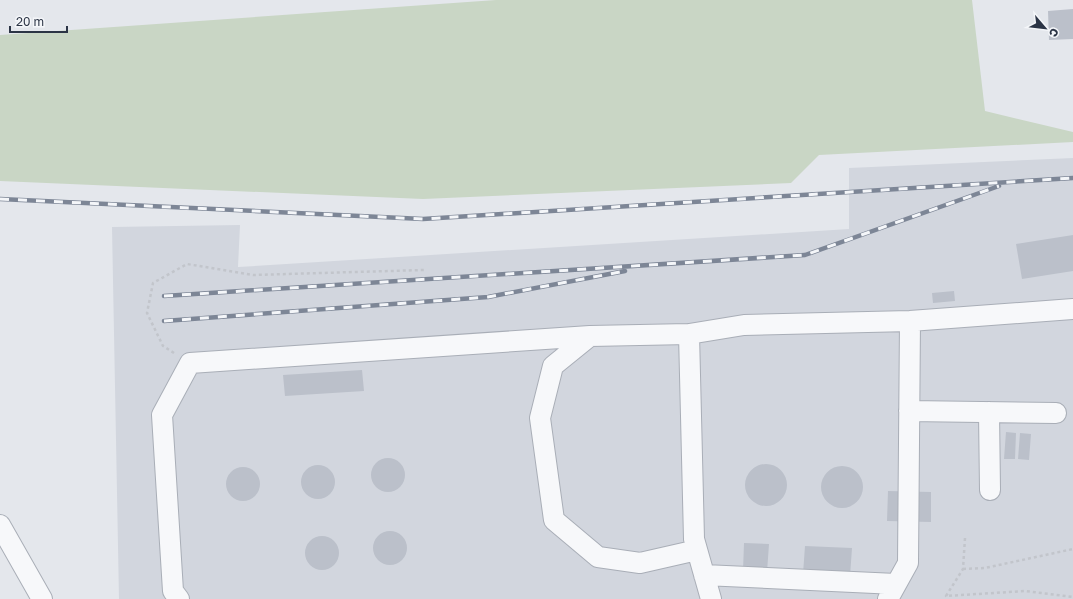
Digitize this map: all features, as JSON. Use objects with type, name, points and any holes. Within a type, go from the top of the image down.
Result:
[{"type":"lane","points":[[178,599],[172,591],[162,415],[190,363],[590,336],[689,334],[744,325],[910,320],[1073,309]]},
{"type":"lane","points":[[704,575],[892,592],[908,563],[910,320]]},
{"type":"lane","points":[[689,334],[694,539],[710,599]]},
{"type":"lane","points":[[590,336],[553,366],[540,418],[554,520],[598,557],[640,563],[697,550]]},
{"type":"lane","points":[[909,411],[1056,413]]},
{"type":"lane","points":[[989,412],[990,490]]},
{"type":"lane","points":[[0,525],[42,599]]},
{"type":"path","points":[[190,363],[163,346],[147,313],[153,283],[187,264],[253,275],[424,270]]},
{"type":"path","points":[[965,538],[963,569],[946,596],[1025,592],[1073,597]]},
{"type":"path","points":[[963,569],[985,568],[1073,548]]},
{"type":"shaded area","points":[[1073,158],[1073,599],[119,599],[112,227],[240,225],[238,267],[849,229],[849,168]]},
{"type":"green space","points":[[496,0],[972,0],[985,111],[1073,132],[1073,142],[819,155],[791,183],[423,199],[0,181],[0,35]]},
{"type":"building","points":[[1073,9],[1073,39],[1049,40],[1048,11]]},
{"type":"building","points":[[1073,235],[1073,271],[1022,279],[1016,244]]},
{"type":"building","points":[[954,291],[955,301],[933,303],[932,293]]},
{"type":"building","points":[[362,370],[364,391],[285,396],[283,375]]},
{"type":"building","points":[[1006,432],[1016,433],[1015,459],[1004,459]]},
{"type":"building","points":[[1020,433],[1031,434],[1029,460],[1018,459]]},
{"type":"building","points":[[391,458],[398,460],[403,465],[405,475],[403,485],[398,490],[385,492],[378,490],[373,485],[371,472],[373,465],[378,460]]},
{"type":"building","points":[[762,464],[770,464],[778,467],[784,473],[787,485],[784,497],[778,503],[770,506],[762,506],[754,503],[748,497],[745,489],[745,481],[748,473],[754,467]]},
{"type":"building","points":[[321,465],[328,467],[333,472],[335,482],[333,492],[328,497],[315,499],[308,497],[303,492],[301,479],[303,472],[308,467]]},
{"type":"building","points":[[838,466],[846,466],[854,469],[860,475],[863,487],[860,499],[854,505],[846,508],[838,508],[830,505],[824,499],[821,491],[821,483],[824,475],[830,469]]},
{"type":"building","points":[[246,467],[253,469],[258,474],[260,484],[258,494],[253,499],[240,501],[233,499],[228,494],[226,481],[228,474],[233,469]]},
{"type":"building","points":[[888,491],[931,492],[931,522],[887,521]]},
{"type":"building","points":[[393,531],[400,533],[405,538],[407,548],[405,558],[400,563],[387,565],[380,563],[375,558],[373,545],[375,538],[380,533]]},
{"type":"building","points":[[325,536],[332,538],[337,543],[339,553],[337,563],[332,568],[319,570],[312,568],[307,563],[305,550],[307,543],[312,538]]},
{"type":"building","points":[[744,543],[769,544],[767,572],[743,571]]},
{"type":"building","points":[[805,546],[852,548],[850,576],[803,574]]},
{"type":"railway","points":[[0,199],[423,219],[1073,178]]},
{"type":"railway","points":[[164,296],[805,255],[999,186]]},
{"type":"railway","points":[[164,321],[488,297],[625,271]]}]
